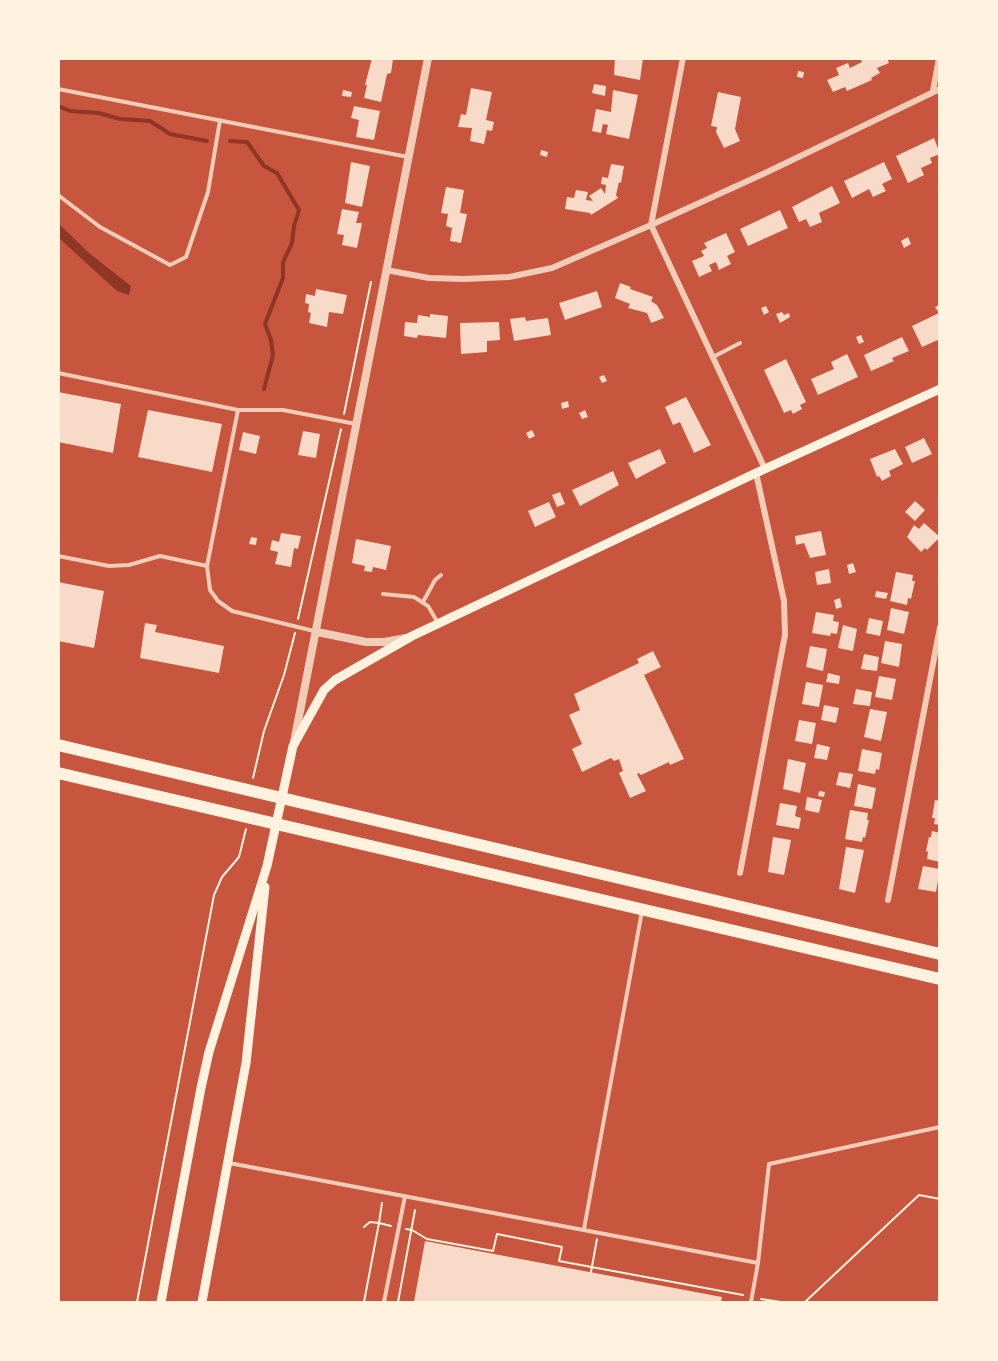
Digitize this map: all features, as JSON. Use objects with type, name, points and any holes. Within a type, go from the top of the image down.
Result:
[{"type":"highway","points":[[58,745],[939,954]]},
{"type":"highway","points":[[58,772],[939,979]]},
{"type":"main road","points":[[161,1302],[205,1070],[267,866],[293,746],[324,690],[335,680],[412,636],[939,389]]},
{"type":"main road","points":[[202,1302],[229,1163],[252,1024],[267,866]]},
{"type":"street","points":[[293,746],[428,58]]},
{"type":"street","points":[[683,58],[651,225],[712,357],[760,471],[784,601],[785,635],[740,873]]},
{"type":"street","points":[[386,270],[447,279],[509,277],[552,268],[651,225],[936,90],[939,58]]},
{"type":"street","points":[[888,900],[939,627]]},
{"type":"street","points":[[316,632],[366,642],[384,642],[412,636]]},
{"type":"lane","points":[[58,89],[408,157]]},
{"type":"lane","points":[[58,195],[100,227],[170,265],[186,257],[208,192],[220,120]]},
{"type":"lane","points":[[712,357],[740,344]]},
{"type":"lane","points":[[58,373],[237,410],[283,410],[356,424]]},
{"type":"lane","points":[[237,410],[207,566],[210,590],[218,602],[232,611],[316,632]]},
{"type":"lane","points":[[58,556],[109,566],[129,565],[160,556],[207,566]]},
{"type":"lane","points":[[423,602],[435,580],[441,575]]},
{"type":"lane","points":[[383,594],[414,597],[428,606],[439,624]]},
{"type":"lane","points":[[584,1229],[642,910]]},
{"type":"lane","points":[[751,1302],[758,1263],[769,1164],[939,1127]]},
{"type":"lane","points":[[229,1163],[758,1263]]},
{"type":"lane","points":[[384,1302],[405,1196]]},
{"type":"path","points":[[253,777],[264,731],[284,675],[297,627],[371,282]]},
{"type":"path","points":[[138,1302],[214,895],[222,877],[238,857],[244,836]]},
{"type":"path","points":[[805,1302],[919,1195],[939,1199]]},
{"type":"path","points":[[364,1302],[382,1203]]},
{"type":"path","points":[[398,1302],[415,1210]]},
{"type":"path","points":[[364,1227],[370,1222],[391,1226]]},
{"type":"path","points":[[404,1228],[427,1239],[493,1251],[498,1234],[562,1247],[559,1261],[782,1302]]},
{"type":"path","points":[[591,1272],[598,1232]]},
{"type":"shaded area","points":[[58,223],[89,253],[131,286],[129,295],[117,291],[59,238]]},
{"type":"building","points":[[372,58],[393,59],[391,73],[387,74],[381,102],[364,98]]},
{"type":"building","points":[[615,58],[643,58],[640,80],[614,75]]},
{"type":"building","points":[[860,58],[887,58],[889,63],[877,68],[880,73],[871,78],[872,80],[847,91],[845,87],[833,92],[827,80],[839,75],[836,68],[848,63],[850,68],[862,62]]},
{"type":"building","points":[[798,71],[804,72],[803,78],[797,77]]},
{"type":"building","points":[[594,84],[606,86],[605,96],[592,93]]},
{"type":"building","points":[[471,88],[492,92],[486,120],[494,122],[492,131],[487,130],[484,144],[470,141],[472,128],[458,127],[461,114],[466,115]]},
{"type":"building","points":[[343,90],[352,92],[351,97],[342,96]]},
{"type":"building","points":[[613,90],[638,95],[629,139],[606,134],[608,125],[603,124],[601,133],[592,131],[596,109],[611,112]]},
{"type":"building","points":[[718,92],[741,97],[735,129],[740,141],[724,148],[716,132],[717,127],[711,126]]},
{"type":"building","points":[[354,106],[380,111],[374,140],[356,137],[359,120],[351,118]]},
{"type":"building","points":[[934,138],[940,154],[930,158],[932,163],[921,168],[924,175],[908,183],[896,156]]},
{"type":"building","points":[[541,150],[548,152],[547,157],[540,155]]},
{"type":"building","points":[[351,162],[370,166],[362,207],[345,203]]},
{"type":"building","points":[[884,162],[892,179],[882,184],[886,191],[873,197],[869,189],[852,198],[844,181]]},
{"type":"building","points":[[611,164],[624,166],[616,195],[618,198],[591,215],[565,209],[567,197],[574,198],[576,190],[588,192],[586,200],[593,201],[589,196],[601,188],[605,194],[606,185],[601,184],[602,177],[608,178]]},
{"type":"building","points":[[832,186],[840,203],[819,213],[822,222],[810,227],[806,219],[799,222],[792,207]]},
{"type":"building","points":[[446,187],[464,190],[460,213],[467,214],[461,243],[450,241],[452,228],[446,226],[448,214],[441,213]]},
{"type":"building","points":[[342,209],[359,212],[356,223],[362,223],[357,248],[342,245],[344,235],[337,234]]},
{"type":"building","points":[[780,210],[788,228],[748,246],[740,229]]},
{"type":"building","points":[[726,233],[735,252],[727,256],[731,264],[719,270],[716,262],[709,265],[712,271],[699,277],[692,261],[704,256],[701,251],[707,248],[704,243]]},
{"type":"building","points":[[908,237],[911,244],[904,248],[901,241]]},
{"type":"building","points":[[620,283],[653,297],[651,301],[657,305],[664,318],[651,323],[647,313],[628,308],[630,304],[615,298]]},
{"type":"building","points":[[316,289],[347,295],[343,314],[329,312],[327,327],[309,323],[311,313],[308,312],[309,304],[305,303],[306,294],[315,296]]},
{"type":"building","points":[[597,291],[602,307],[565,320],[559,303]]},
{"type":"building","points":[[940,305],[940,322],[938,323],[940,339],[922,347],[912,326],[939,313],[935,307]]},
{"type":"building","points":[[766,306],[769,312],[764,315],[761,308]]},
{"type":"building","points":[[782,312],[784,315],[789,313],[790,317],[780,323],[776,314]]},
{"type":"building","points":[[430,314],[448,316],[446,338],[404,336],[405,322],[417,323],[418,315],[430,317]]},
{"type":"building","points":[[525,317],[526,321],[548,318],[551,335],[514,341],[510,319]]},
{"type":"building","points":[[499,322],[500,340],[487,341],[487,352],[461,354],[460,323]]},
{"type":"building","points":[[861,335],[864,342],[859,344],[856,337]]},
{"type":"building","points":[[902,337],[909,351],[892,358],[894,361],[871,371],[864,355]]},
{"type":"building","points":[[847,354],[858,377],[818,395],[811,379],[834,369],[831,362]]},
{"type":"building","points":[[786,359],[806,402],[800,405],[802,409],[793,414],[791,410],[784,413],[764,370]]},
{"type":"building","points":[[604,375],[607,381],[602,383],[599,377]]},
{"type":"building","points":[[58,392],[121,404],[113,453],[58,442]]},
{"type":"building","points":[[686,397],[711,445],[694,453],[680,422],[673,425],[665,407]]},
{"type":"building","points":[[568,401],[569,407],[562,409],[561,403]]},
{"type":"building","points":[[148,410],[222,424],[212,472],[138,457]]},
{"type":"building","points":[[585,410],[588,417],[582,419],[579,413]]},
{"type":"building","points":[[532,430],[535,436],[529,439],[526,433]]},
{"type":"building","points":[[303,431],[320,434],[316,458],[298,455]]},
{"type":"building","points":[[243,432],[260,436],[256,454],[239,450]]},
{"type":"building","points":[[924,438],[932,454],[912,463],[905,447]]},
{"type":"building","points":[[660,449],[666,463],[636,479],[628,463]]},
{"type":"building","points":[[895,449],[903,464],[889,471],[891,476],[882,481],[879,476],[877,477],[870,459]]},
{"type":"building","points":[[613,471],[619,485],[580,506],[572,490]]},
{"type":"building","points":[[560,492],[565,504],[557,507],[552,495]]},
{"type":"building","points":[[915,501],[925,510],[915,521],[905,512]]},
{"type":"building","points":[[549,502],[556,517],[535,527],[528,511]]},
{"type":"building","points":[[924,523],[940,537],[927,550],[925,548],[921,552],[907,537],[914,525],[919,529]]},
{"type":"building","points":[[821,531],[826,555],[810,558],[804,543],[796,545],[795,536]]},
{"type":"building","points":[[281,533],[301,536],[298,549],[294,548],[291,567],[275,564],[278,552],[270,550],[272,540],[279,542]]},
{"type":"building","points":[[251,537],[257,538],[256,545],[249,544]]},
{"type":"building","points":[[356,539],[391,546],[386,570],[373,567],[372,572],[364,571],[365,566],[352,563]]},
{"type":"building","points":[[853,563],[856,572],[849,574],[847,565]]},
{"type":"building","points":[[829,569],[831,583],[817,585],[815,572]]},
{"type":"building","points":[[896,572],[913,575],[912,581],[915,581],[911,599],[908,598],[907,605],[890,601]]},
{"type":"building","points":[[58,582],[104,591],[94,648],[58,641]]},
{"type":"building","points":[[876,591],[888,593],[886,599],[875,597]]},
{"type":"building","points":[[840,598],[842,607],[836,609],[834,600]]},
{"type":"building","points":[[891,608],[909,612],[904,634],[887,630]]},
{"type":"building","points":[[816,612],[834,615],[833,621],[839,622],[837,634],[831,633],[830,636],[812,633]]},
{"type":"building","points":[[869,618],[883,621],[880,636],[866,633]]},
{"type":"building","points":[[145,623],[157,625],[155,632],[224,646],[219,673],[140,658]]},
{"type":"building","points":[[843,625],[857,629],[853,651],[838,648]]},
{"type":"building","points":[[885,641],[902,644],[899,667],[881,663]]},
{"type":"building","points":[[810,646],[827,649],[823,671],[806,667]]},
{"type":"building","points":[[653,651],[661,667],[644,675],[684,759],[670,765],[669,762],[641,775],[637,774],[646,791],[630,798],[619,773],[623,771],[619,759],[614,761],[611,758],[582,772],[572,749],[582,744],[569,715],[580,710],[574,694],[639,663],[637,659]]},
{"type":"building","points":[[864,654],[879,657],[877,671],[861,669]]},
{"type":"building","points":[[828,673],[840,676],[839,684],[826,682]]},
{"type":"building","points":[[879,676],[896,679],[892,700],[875,697]]},
{"type":"building","points":[[806,682],[823,685],[819,707],[802,704]]},
{"type":"building","points":[[856,689],[872,692],[870,706],[853,704]]},
{"type":"building","points":[[824,705],[839,708],[836,723],[821,720]]},
{"type":"building","points":[[870,709],[887,712],[881,741],[864,737]]},
{"type":"building","points":[[799,720],[816,723],[812,744],[795,741]]},
{"type":"building","points":[[817,744],[830,747],[827,760],[814,758]]},
{"type":"building","points":[[862,749],[882,753],[879,770],[876,769],[875,774],[858,771]]},
{"type":"building","points":[[788,759],[806,763],[800,793],[783,789]]},
{"type":"building","points":[[839,772],[853,774],[850,788],[836,785]]},
{"type":"building","points":[[858,784],[876,788],[872,809],[854,806]]},
{"type":"building","points":[[819,791],[825,792],[824,797],[818,796]]},
{"type":"building","points":[[807,797],[822,800],[819,813],[805,810]]},
{"type":"building","points":[[935,800],[940,801],[940,825],[934,824],[935,818],[932,818]]},
{"type":"building","points":[[780,803],[797,806],[795,816],[801,818],[799,829],[776,825]]},
{"type":"building","points":[[850,810],[868,813],[867,820],[869,820],[862,842],[845,839]]},
{"type":"building","points":[[932,831],[940,833],[940,862],[927,859],[928,852],[926,851]]},
{"type":"building","points":[[773,837],[791,840],[784,875],[768,872]]},
{"type":"building","points":[[846,847],[864,850],[855,893],[839,889]]},
{"type":"building","points":[[923,866],[940,869],[936,892],[918,889]]},
{"type":"building","points":[[425,1241],[722,1297],[721,1302],[414,1302]]},
{"type":"waterway","points":[[58,106],[70,111],[150,121],[170,134],[207,141]]},
{"type":"waterway","points":[[230,141],[247,142],[264,166],[277,173],[299,210],[292,243],[283,262],[283,278],[265,324],[271,340],[273,355],[264,389]]}]
